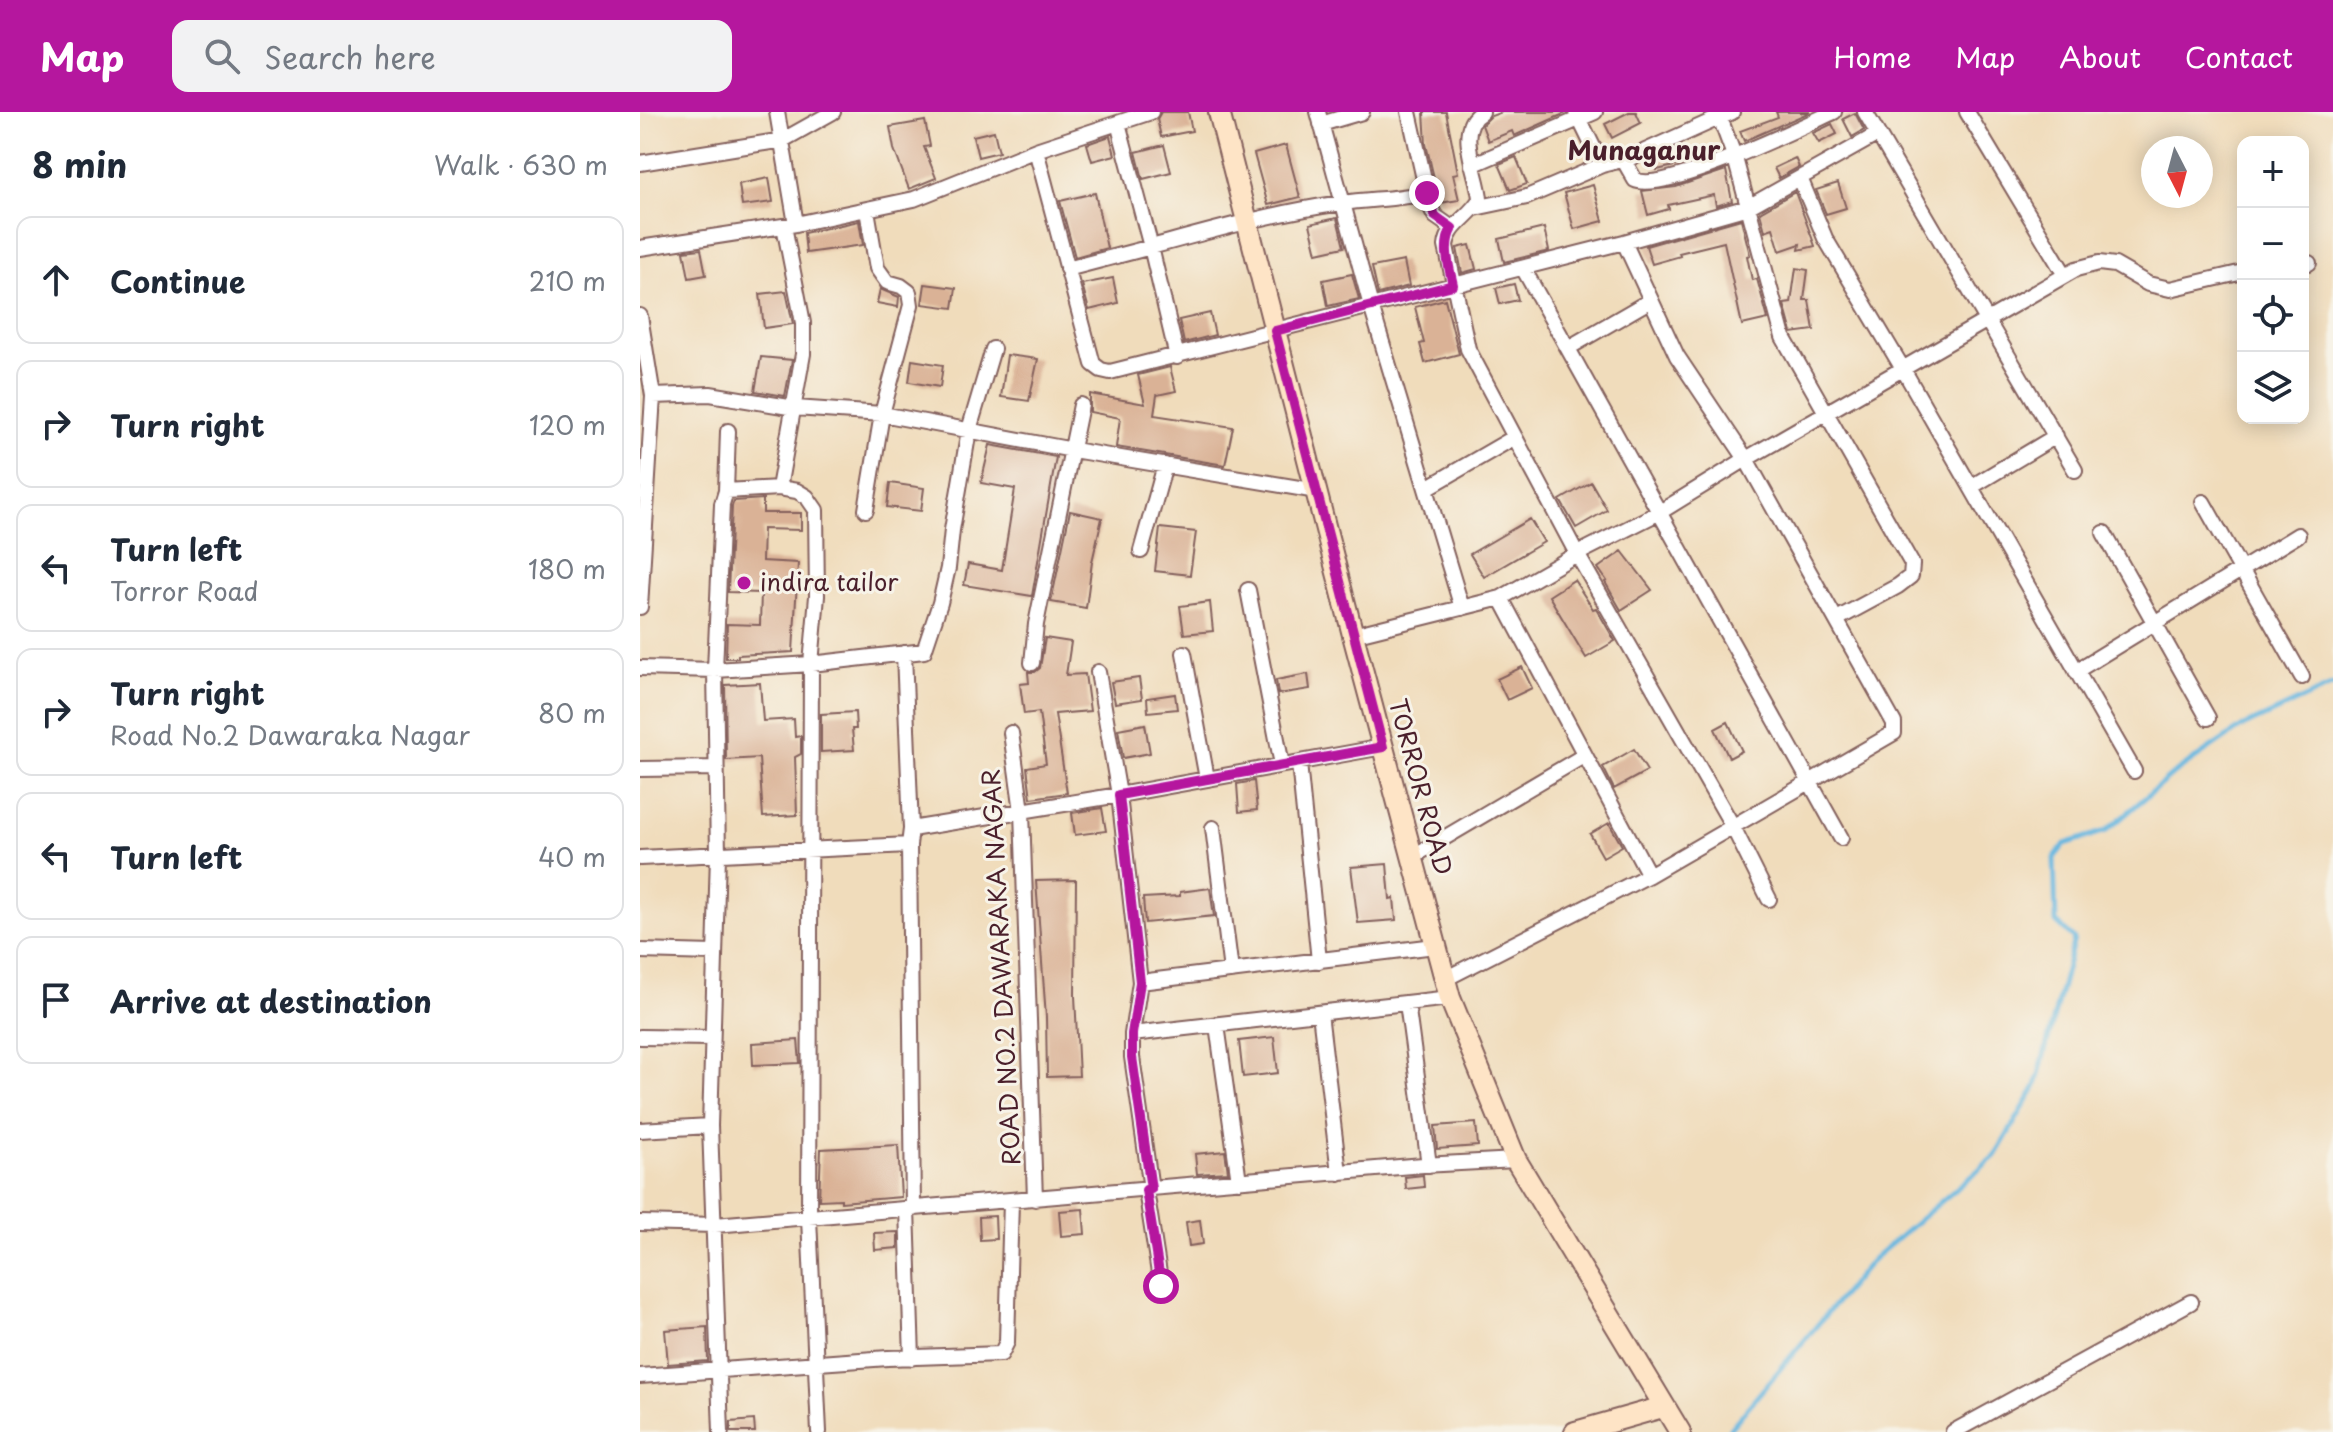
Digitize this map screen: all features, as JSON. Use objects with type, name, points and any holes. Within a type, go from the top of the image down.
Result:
[{"type":"street","points":[[777,112],[783,140],[803,323],[803,354],[779,488]]},
{"type":"street","points":[[640,163],[783,140],[833,112]]},
{"type":"street","points":[[640,248],[790,225],[914,199],[1036,150],[1151,112]]},
{"type":"street","name":"TORROR ROAD","points":[[1219,112],[1353,635],[1448,988],[1516,1160],[1680,1432]]},
{"type":"street","points":[[1362,112],[1319,118],[1371,306],[1462,608]]},
{"type":"street","points":[[1409,112],[1435,216],[1452,228]]},
{"type":"street","points":[[1482,112],[1477,115],[1469,132],[1480,199],[1475,208],[1452,228],[1446,246],[1468,349],[1577,554],[1732,825],[1769,899]]},
{"type":"street","points":[[1472,165],[1578,115],[1595,112]]},
{"type":"street","points":[[1623,159],[1635,180],[1651,183],[1735,158],[1834,112]]},
{"type":"street","points":[[1865,112],[1872,138],[1988,319],[2075,470]]},
{"type":"street","points":[[1967,112],[2065,275]]},
{"type":"street","points":[[1578,115],[1602,165]]},
{"type":"street","points":[[1475,208],[1527,197],[1726,115],[1783,337],[1912,564],[1911,576],[1898,586],[1837,619]]},
{"type":"street","points":[[1118,123],[1177,357]]},
{"type":"street","points":[[1036,150],[1093,364],[1110,372],[1624,242],[1748,207],[1872,138]]},
{"type":"street","points":[[1800,178],[1825,238],[2134,771]]},
{"type":"street","points":[[1067,269],[1248,221],[1343,203],[1398,199],[1427,193]]},
{"type":"street","points":[[866,510],[882,414],[908,320],[911,297],[901,286],[887,282],[877,268],[867,210]]},
{"type":"street","points":[[1132,1034],[1407,1003],[1448,988],[1890,736],[1895,728],[1746,459],[1677,356],[1624,242]]},
{"type":"street","points":[[1353,635],[1501,598],[1577,554],[1660,512],[2076,269],[2099,263],[2115,265],[2148,284],[2170,289],[2237,273]]},
{"type":"street","points":[[1523,268],[1841,838]]},
{"type":"street","points":[[1568,348],[1651,300]]},
{"type":"street","points":[[640,316],[653,396],[640,607]]},
{"type":"street","points":[[640,668],[715,670],[811,664],[924,651],[940,603],[969,430],[993,349]]},
{"type":"street","points":[[653,396],[710,394],[795,408],[882,414],[1317,491]]},
{"type":"street","points":[[1032,663],[1036,624],[1081,405]]},
{"type":"street","points":[[721,1432],[710,1126],[718,855],[715,670],[728,431]]},
{"type":"street","points":[[1971,487],[2056,436]]},
{"type":"street","points":[[1427,488],[1515,437]]},
{"type":"street","points":[[1141,551],[1165,465]]},
{"type":"street","points":[[726,491],[779,488],[797,491],[807,497],[816,510],[817,596],[811,664],[809,1218],[819,1432]]},
{"type":"street","points":[[2203,502],[2302,677]]},
{"type":"street","points":[[2104,533],[2208,718]]},
{"type":"street","points":[[2076,671],[2298,535]]},
{"type":"street","points":[[1248,590],[1282,765]]},
{"type":"street","points":[[1501,598],[1649,875]]},
{"type":"street","points":[[904,653],[911,829],[912,1358]]},
{"type":"street","points":[[1184,653],[1207,779]]},
{"type":"street","points":[[1098,672],[1119,795],[1140,982],[1132,1034],[1132,1057],[1161,1286]]},
{"type":"street","name":"ROAD NO.2 DAWARAKA NAGAR","points":[[1011,733],[1022,811],[1035,1199]]},
{"type":"street","points":[[911,829],[1383,747]]},
{"type":"street","points":[[1412,857],[1585,755]]},
{"type":"street","points":[[1299,763],[1319,961]]},
{"type":"street","points":[[640,769],[715,768]]},
{"type":"street","points":[[1213,828],[1231,971]]},
{"type":"street","points":[[640,858],[909,845]]},
{"type":"street","points":[[1140,982],[1435,946]]},
{"type":"street","points":[[640,951],[714,953]]},
{"type":"street","points":[[1407,1003],[1429,1165]]},
{"type":"street","points":[[1320,1013],[1339,1173]]},
{"type":"street","points":[[1217,1025],[1239,1181]]},
{"type":"street","points":[[640,1037],[712,1038]]},
{"type":"street","points":[[640,1130],[710,1126]]},
{"type":"street","points":[[640,1223],[715,1225],[1516,1160]]},
{"type":"street","points":[[640,1376],[1001,1354],[1007,1342],[1011,1201]]},
{"type":"street","points":[[1953,1432],[2191,1302]]},
{"type":"street","points":[[1575,1432],[1663,1407]]},
{"type":"building","points":[[1161,112],[1188,112],[1192,131],[1161,137],[1157,119]]},
{"type":"building","points":[[1424,112],[1446,112],[1458,173],[1453,174],[1459,200],[1440,203],[1426,144]]},
{"type":"building","points":[[1502,112],[1566,113],[1514,136],[1512,131],[1488,141],[1482,125],[1491,116]]},
{"type":"building","points":[[1629,112],[1636,112],[1641,123],[1612,138],[1605,124]]},
{"type":"building","points":[[1776,112],[1810,112],[1744,141],[1740,131],[1778,117]]},
{"type":"building","points":[[1855,113],[1864,130],[1852,137],[1843,119]]},
{"type":"building","points":[[925,121],[930,146],[924,147],[936,178],[909,189],[894,149],[890,127]]},
{"type":"building","points":[[1832,124],[1837,134],[1819,143],[1813,133]]},
{"type":"building","points":[[994,131],[999,152],[978,157],[973,136]]},
{"type":"building","points":[[1110,136],[1115,155],[1092,161],[1087,144]]},
{"type":"building","points":[[1164,145],[1171,172],[1143,179],[1136,152]]},
{"type":"building","points":[[1286,145],[1300,197],[1268,205],[1254,154]]},
{"type":"building","points":[[1681,146],[1687,163],[1657,170],[1653,158]]},
{"type":"building","points":[[1516,157],[1527,184],[1510,190],[1499,164]]},
{"type":"building","points":[[1795,158],[1799,167],[1779,178],[1774,168]]},
{"type":"building","points":[[1726,170],[1732,201],[1716,206],[1714,195],[1668,205],[1669,209],[1648,215],[1642,191],[1676,187]]},
{"type":"building","points":[[769,178],[773,202],[742,206],[739,184]]},
{"type":"building","points":[[1838,183],[1846,208],[1826,214],[1816,190]]},
{"type":"building","points":[[1593,185],[1603,221],[1574,229],[1564,193]]},
{"type":"building","points":[[1795,192],[1815,246],[1799,250],[1800,244],[1780,251],[1773,228],[1765,231],[1760,212]]},
{"type":"building","points":[[1095,193],[1107,248],[1075,257],[1060,201]]},
{"type":"building","points":[[1337,218],[1344,247],[1317,253],[1310,224]]},
{"type":"building","points":[[1741,219],[1750,255],[1747,256],[1752,280],[1757,279],[1768,319],[1742,325],[1724,242],[1679,253],[1680,256],[1652,264],[1646,246]]},
{"type":"building","points":[[859,221],[863,245],[806,253],[804,233]]},
{"type":"building","points":[[1544,228],[1549,251],[1504,262],[1499,239]]},
{"type":"building","points":[[1470,245],[1476,269],[1462,273],[1457,248]]},
{"type":"building","points":[[701,249],[706,275],[689,278],[684,251]]},
{"type":"building","points":[[1404,261],[1409,286],[1378,294],[1372,267]]},
{"type":"building","points":[[1796,268],[1808,270],[1804,300],[1809,300],[1814,330],[1792,333],[1784,304],[1791,303]]},
{"type":"building","points":[[1352,274],[1359,299],[1328,306],[1323,280]]},
{"type":"building","points":[[1113,278],[1118,303],[1089,310],[1082,284]]},
{"type":"building","points":[[925,284],[956,288],[953,308],[922,304]]},
{"type":"building","points":[[1514,284],[1518,300],[1500,304],[1496,288]]},
{"type":"building","points":[[880,289],[899,297],[898,307],[877,303]]},
{"type":"building","points":[[786,291],[793,324],[764,328],[760,294]]},
{"type":"building","points":[[1445,299],[1459,354],[1425,363],[1420,344],[1424,343],[1415,307]]},
{"type":"building","points":[[1210,313],[1215,335],[1184,343],[1179,320]]},
{"type":"building","points":[[1007,355],[1038,359],[1029,401],[1001,397]]},
{"type":"building","points":[[761,357],[792,360],[785,396],[755,391]]},
{"type":"building","points":[[912,360],[943,365],[940,387],[909,382]]},
{"type":"building","points":[[1170,367],[1176,391],[1157,395],[1154,415],[1233,427],[1225,465],[1116,447],[1120,418],[1090,412],[1090,394],[1145,404],[1138,375]]},
{"type":"building","points":[[990,445],[1056,457],[1032,596],[964,585],[968,564],[1002,570],[1015,489],[981,483]]},
{"type":"building","points":[[1591,482],[1607,510],[1576,528],[1560,500]]},
{"type":"building","points":[[890,483],[924,488],[921,511],[887,507]]},
{"type":"building","points":[[763,499],[763,513],[801,513],[801,530],[763,529],[762,561],[798,563],[793,652],[726,658],[727,624],[760,625],[761,593],[728,592],[732,506],[734,501]]},
{"type":"building","points":[[1070,511],[1102,518],[1086,608],[1051,602]]},
{"type":"building","points":[[1530,519],[1544,542],[1484,577],[1470,554]]},
{"type":"building","points":[[1160,528],[1196,532],[1190,575],[1155,571]]},
{"type":"building","points":[[1622,551],[1652,590],[1621,610],[1598,568]]},
{"type":"building","points":[[1574,580],[1593,609],[1596,608],[1615,641],[1586,658],[1549,596]]},
{"type":"building","points":[[1210,602],[1213,631],[1184,634],[1180,606]]},
{"type":"building","points":[[1045,638],[1071,642],[1066,675],[1085,674],[1090,711],[1055,714],[1067,793],[1031,798],[1027,767],[1046,764],[1039,712],[1024,714],[1020,684],[1029,683],[1028,672],[1040,668]]},
{"type":"building","points":[[1522,667],[1532,688],[1507,700],[1497,679]]},
{"type":"building","points":[[1308,674],[1310,689],[1278,694],[1276,680]]},
{"type":"building","points":[[1139,678],[1142,699],[1115,703],[1111,682]]},
{"type":"building","points":[[760,683],[763,721],[794,719],[795,737],[801,736],[801,754],[795,757],[797,815],[763,817],[759,758],[726,760],[725,685]]},
{"type":"building","points":[[1175,694],[1177,709],[1148,712],[1147,698]]},
{"type":"building","points":[[855,712],[856,729],[852,729],[854,750],[821,752],[821,714]]},
{"type":"building","points":[[1728,722],[1742,751],[1729,758],[1715,729]]},
{"type":"building","points":[[1145,724],[1150,753],[1123,758],[1118,729]]},
{"type":"building","points":[[1634,749],[1647,771],[1614,789],[1603,767]]},
{"type":"building","points":[[1254,781],[1257,810],[1239,812],[1237,784]]},
{"type":"building","points":[[1102,808],[1106,831],[1075,835],[1072,813]]},
{"type":"building","points":[[1609,823],[1622,846],[1603,857],[1590,834]]},
{"type":"building","points":[[1387,864],[1390,899],[1394,898],[1396,920],[1358,923],[1351,867]]},
{"type":"building","points":[[1076,880],[1075,996],[1079,1076],[1047,1077],[1036,881]]},
{"type":"building","points":[[1210,888],[1214,916],[1145,923],[1143,898],[1180,896],[1180,892]]},
{"type":"building","points":[[1274,1037],[1278,1073],[1243,1077],[1239,1041]]},
{"type":"building","points":[[798,1040],[800,1063],[753,1065],[752,1043]]},
{"type":"building","points":[[1476,1123],[1478,1146],[1437,1149],[1435,1126]]},
{"type":"building","points":[[898,1145],[901,1197],[841,1202],[841,1199],[819,1200],[821,1149]]},
{"type":"building","points":[[1225,1151],[1228,1172],[1197,1174],[1195,1154]]},
{"type":"building","points":[[1423,1175],[1424,1187],[1406,1189],[1405,1177]]},
{"type":"building","points":[[1083,1209],[1085,1234],[1061,1236],[1059,1211]]},
{"type":"building","points":[[995,1216],[996,1239],[980,1240],[979,1217]]},
{"type":"building","points":[[1200,1220],[1203,1244],[1189,1246],[1186,1222]]},
{"type":"building","points":[[898,1232],[898,1248],[875,1250],[874,1233]]},
{"type":"building","points":[[707,1327],[708,1361],[668,1364],[665,1330]]},
{"type":"building","points":[[754,1420],[755,1432],[731,1432],[731,1422]]},
{"type":"waterway","points":[[1727,1432],[1873,1259],[1995,1156],[2036,1086],[2074,939],[2056,922],[2054,858],[2065,844],[2106,831],[2173,774],[2240,728],[2333,685]]},
{"type":"place","name":"indira tailor","points":[[744,583]]},
{"type":"district","name":"Munaganur","points":[[1644,151]]},
{"type":"route","points":[[1161,1286],[1146,1190],[1151,1189],[1132,1057],[1132,1034],[1140,982],[1119,795],[1383,747],[1275,331],[1453,285],[1446,246],[1452,228],[1435,216],[1427,193]]}]
